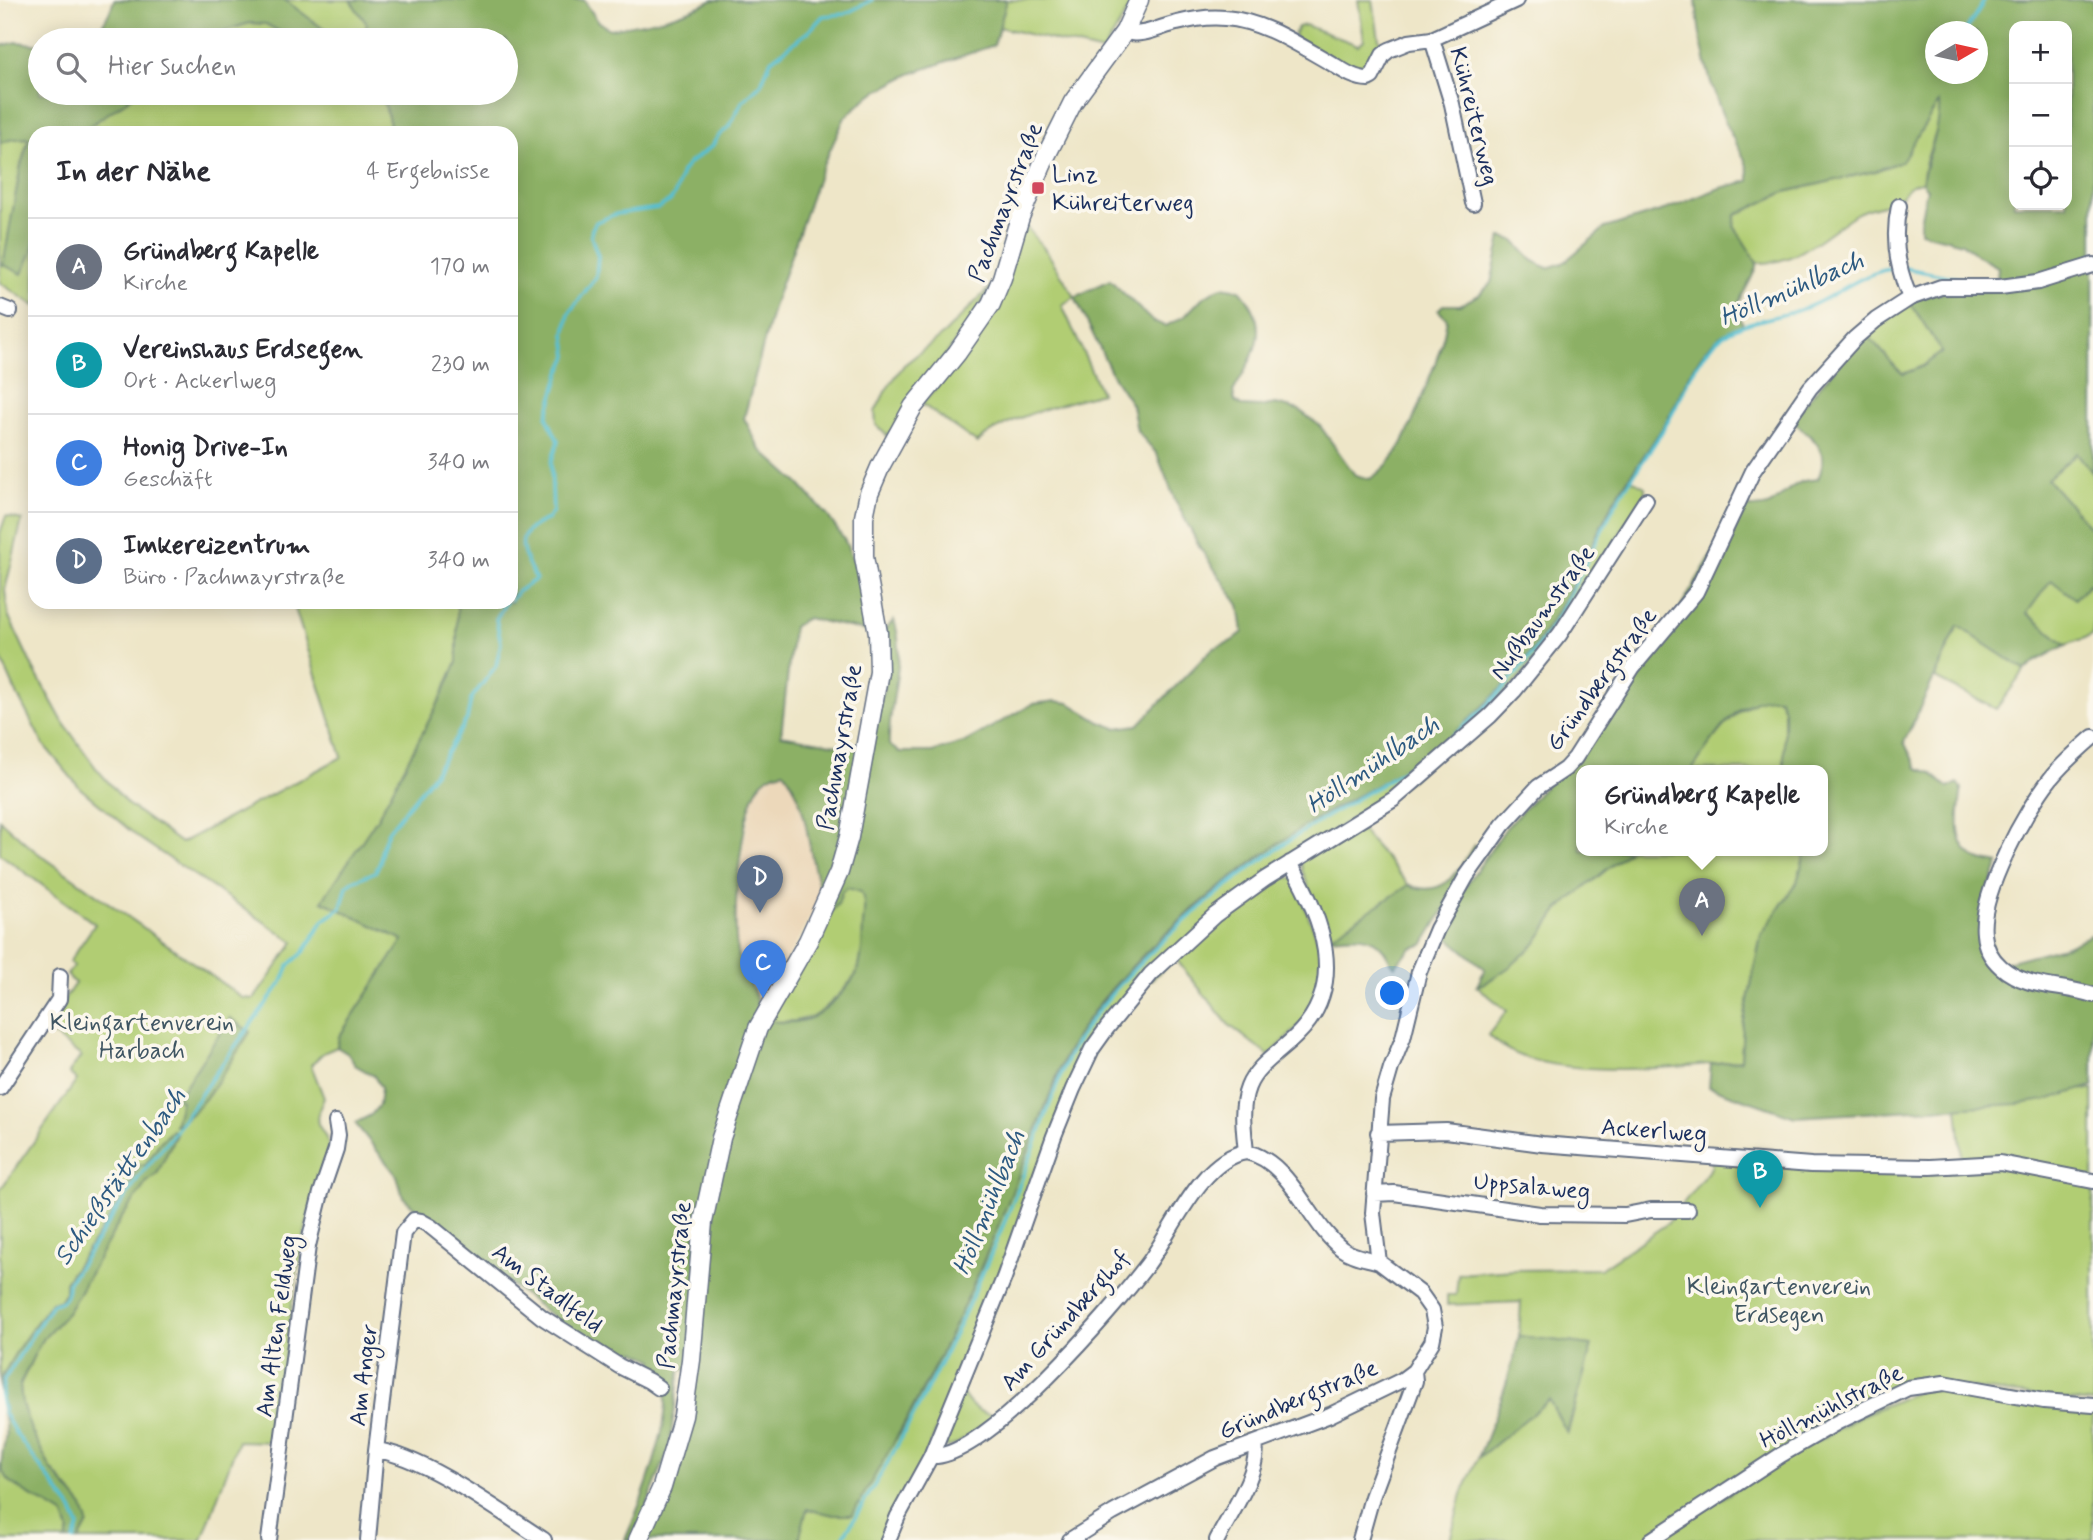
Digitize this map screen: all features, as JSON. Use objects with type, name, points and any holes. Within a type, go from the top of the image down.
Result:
[{"type":"street","name":"Pachmayrstraße","points":[[638,1540],[662,1487],[684,1416],[703,1222],[721,1138],[758,1028],[823,910],[839,872],[852,826],[879,672],[878,633],[864,557],[864,517],[869,493],[913,407],[991,304],[1023,210],[1046,156],[1073,102],[1125,31],[1139,0]]},
{"type":"street","name":"Kühreiterweg","points":[[1125,31],[1130,34],[1139,33],[1208,18],[1237,19],[1283,37],[1352,76],[1368,79],[1389,50],[1409,42],[1432,39],[1516,0]]},
{"type":"street","name":"Kühreiterweg","points":[[1432,39],[1452,104],[1473,203]]},
{"type":"street","points":[[1899,206],[1895,235],[1900,268],[1910,298]]},
{"type":"street","name":"Gründbergstraße","points":[[1070,1540],[1181,1475],[1224,1454],[1342,1410],[1402,1380],[1414,1371],[1432,1342],[1435,1326],[1432,1310],[1420,1293],[1379,1262],[1373,1223],[1378,1133],[1385,1085],[1403,1038],[1419,972],[1437,929],[1466,877],[1503,824],[1524,800],[1575,758],[1633,667],[1696,592],[1754,471],[1810,388],[1855,338],[1875,320],[1910,298],[1941,287],[2014,286],[2079,271],[2093,265]]},
{"type":"street","name":"Nußbaumstraße","points":[[931,1456],[1004,1278],[1054,1136],[1092,1049],[1130,997],[1170,955],[1225,908],[1290,863],[1394,799],[1452,750],[1514,691],[1560,634],[1646,500]]},
{"type":"street","points":[[2093,737],[2057,771],[2030,809],[1991,893],[1983,930],[1988,949],[2008,972],[2038,985],[2093,995]]},
{"type":"street","points":[[1290,863],[1312,904],[1320,926],[1327,955],[1325,974],[1321,995],[1308,1022],[1259,1069],[1248,1086],[1244,1108],[1246,1152],[1264,1158],[1275,1167],[1338,1245],[1355,1256],[1379,1262]]},
{"type":"street","points":[[0,1088],[59,999],[60,976]]},
{"type":"street","name":"Am Alten Feldweg","points":[[269,1540],[308,1247],[321,1193],[337,1149],[336,1122]]},
{"type":"street","name":"Ackerlweg","points":[[1378,1133],[1446,1131],[1555,1146],[1811,1165],[1930,1167],[2000,1163],[2093,1181]]},
{"type":"street","name":"Am Gründberghof","points":[[931,1456],[943,1455],[965,1444],[1004,1418],[1031,1395],[1129,1289],[1206,1175],[1223,1160],[1246,1152]]},
{"type":"street","name":"Uppsalaweg","points":[[1374,1194],[1394,1193],[1540,1214],[1625,1215],[1651,1210],[1688,1210]]},
{"type":"street","name":"Am Stadlfeld","points":[[414,1220],[430,1226],[554,1325],[659,1388]]},
{"type":"street","name":"Am Anger","points":[[368,1540],[376,1450],[403,1233],[414,1220]]},
{"type":"street","points":[[1360,1540],[1372,1497],[1415,1381],[1414,1371]]},
{"type":"street","name":"Höllmühlstraße","points":[[1651,1540],[1781,1455],[1838,1422],[1908,1388],[1944,1383],[2044,1401],[2093,1405]]},
{"type":"street","points":[[1217,1540],[1252,1471],[1255,1444]]},
{"type":"street","points":[[376,1450],[398,1455],[433,1472],[544,1540]]},
{"type":"street","points":[[888,1540],[931,1456]]},
{"type":"shaded area","points":[[784,771],[792,781],[799,802],[822,895],[757,1015],[738,958],[734,928],[735,903],[754,796],[766,777]]},
{"type":"green space","points":[[114,0],[285,0],[322,28],[273,28],[266,24],[250,23],[233,28],[100,28]]},
{"type":"green space","points":[[285,0],[350,0],[367,24],[366,28],[322,28]]},
{"type":"green space","points":[[350,0],[584,0],[597,20],[609,29],[676,15],[713,0],[1007,0],[994,45],[910,74],[870,95],[845,117],[820,172],[774,304],[744,418],[760,449],[799,484],[828,516],[845,541],[858,571],[871,632],[807,618],[793,627],[781,735],[860,749],[846,825],[822,895],[804,815],[793,785],[784,771],[769,776],[760,784],[746,822],[737,895],[738,956],[754,992],[757,1015],[771,1020],[794,1022],[815,1016],[839,997],[850,984],[859,966],[864,908],[861,892],[848,888],[842,892],[838,904],[826,916],[883,692],[888,660],[885,629],[894,620],[899,651],[889,745],[899,752],[932,752],[963,743],[1033,704],[1055,701],[1069,703],[1100,722],[1116,728],[1138,725],[1212,649],[1232,641],[1243,632],[1239,605],[1200,548],[1175,500],[1157,454],[1137,431],[1132,405],[1114,378],[1075,297],[1110,280],[1152,321],[1166,326],[1185,316],[1202,298],[1217,289],[1222,287],[1240,290],[1256,316],[1258,329],[1253,354],[1233,392],[1235,401],[1241,406],[1276,404],[1299,410],[1320,426],[1355,475],[1370,479],[1381,471],[1398,451],[1415,417],[1445,329],[1447,319],[1438,310],[1443,305],[1460,305],[1479,295],[1491,283],[1501,237],[1513,240],[1532,260],[1547,268],[1563,263],[1605,228],[1667,209],[1720,188],[1749,181],[1745,160],[1727,126],[1711,80],[1696,0],[2093,0],[2093,473],[2077,453],[2047,479],[2093,531],[2093,588],[2089,584],[2075,599],[2051,580],[2027,613],[2066,645],[2025,670],[1958,626],[1904,742],[1917,768],[1931,773],[1948,788],[1958,783],[1962,788],[1959,807],[1960,838],[1969,854],[1983,861],[1999,864],[1983,902],[1995,965],[2067,946],[2093,934],[2093,1086],[2046,1100],[2018,1104],[1795,1117],[1709,1087],[1711,1064],[1741,1060],[1743,1026],[1761,935],[1797,882],[1804,856],[1828,856],[1828,765],[1784,765],[1784,709],[1779,698],[1764,699],[1738,711],[1717,733],[1695,765],[1576,765],[1576,856],[1623,856],[1558,910],[1535,944],[1511,966],[1477,986],[1485,969],[1440,931],[1460,894],[1506,828],[1593,735],[1668,629],[1741,505],[1770,505],[1803,481],[1818,479],[1823,460],[1821,452],[1814,440],[1793,421],[1808,399],[1865,335],[1903,374],[1923,366],[1942,352],[1910,302],[1929,294],[1996,290],[1998,267],[1976,255],[1962,243],[1920,232],[1927,189],[1922,182],[1936,132],[1939,102],[1902,161],[1875,171],[1785,192],[1736,215],[1734,226],[1757,263],[1736,310],[1743,324],[1727,331],[1696,363],[1667,420],[1611,505],[1589,552],[1541,638],[1491,699],[1422,757],[1307,824],[1233,877],[1165,934],[1104,998],[1080,1030],[1062,1063],[1000,1221],[948,1340],[852,1515],[834,1515],[807,1509],[799,1540],[643,1540],[685,1450],[686,1441],[683,1437],[692,1370],[680,1370],[669,1449],[633,1540],[625,1540],[654,1462],[665,1417],[664,1384],[651,1367],[654,1360],[635,1351],[628,1364],[578,1336],[432,1224],[403,1197],[397,1176],[355,1123],[371,1115],[379,1105],[381,1088],[374,1076],[355,1065],[348,1054],[337,1047],[339,1037],[403,940],[322,901],[378,817],[441,698],[457,662],[457,609],[518,609],[518,126],[390,126],[385,105],[518,105],[518,28],[366,28],[367,24]]},
{"type":"green space","points":[[1007,0],[1134,0],[1103,52],[999,27]]},
{"type":"green space","points":[[1358,0],[1373,0],[1379,39],[1385,48],[1365,76],[1296,39],[1294,34],[1298,27],[1305,25],[1358,45],[1364,40]]},
{"type":"green space","points":[[250,23],[266,24],[273,28],[233,28]]},
{"type":"green space","points":[[17,42],[28,43],[28,105],[120,105],[89,126],[28,126],[28,138],[0,143],[0,46]]},
{"type":"green space","points":[[1939,101],[1939,123],[1925,164],[1922,182],[1909,187],[1892,202],[1856,214],[1797,254],[1785,259],[1757,263],[1734,226],[1736,215],[1785,192],[1875,171],[1901,161]]},
{"type":"green space","points":[[120,105],[385,105],[390,126],[89,126]]},
{"type":"green space","points":[[28,138],[28,141],[21,165],[3,265],[28,254],[28,301],[0,283],[0,143]]},
{"type":"green space","points":[[28,141],[28,261],[22,274],[3,265],[21,165]]},
{"type":"green space","points":[[1024,224],[1047,252],[1075,297],[1062,305],[1101,393],[1018,419],[988,434],[977,443],[922,404],[948,374]]},
{"type":"green space","points":[[992,285],[971,320],[887,436],[876,425],[875,412],[886,390],[904,365],[945,333]]},
{"type":"green space","points":[[1910,302],[1942,352],[1923,366],[1903,374],[1865,335]]},
{"type":"green space","points":[[2077,453],[2093,474],[2093,531],[2047,479]]},
{"type":"green space","points":[[1629,478],[1645,487],[1645,494],[1571,610],[1519,679],[1412,779],[1294,856],[1106,1019],[924,1460],[883,1540],[799,1540],[806,1508],[834,1515],[900,1434],[980,1271],[1072,1042],[1088,1020],[1121,980],[1158,942],[1248,866],[1299,829],[1381,783],[1439,746],[1491,699],[1535,646],[1561,606]]},
{"type":"green space","name":"Kleingartenverein Harbach","points":[[6,516],[22,520],[5,590],[8,615],[33,668],[63,722],[96,768],[127,804],[181,843],[342,757],[295,609],[457,609],[457,662],[441,698],[378,817],[323,901],[404,940],[339,1037],[337,1047],[323,1053],[311,1065],[324,1098],[317,1122],[329,1147],[317,1183],[300,1256],[274,1442],[238,1441],[202,1540],[79,1540],[88,1523],[70,1490],[51,1469],[21,1404],[20,1385],[36,1351],[68,1312],[120,1220],[147,1182],[157,1174],[176,1134],[160,1142],[145,1166],[139,1165],[121,1201],[65,1282],[65,1292],[59,1301],[51,1302],[3,1375],[0,1386],[0,1190],[77,1080],[69,1073],[81,1056],[45,1029],[75,983],[67,975],[74,966],[69,962],[95,924],[0,854],[0,820],[35,851],[243,998],[254,999],[294,942],[139,838],[80,788],[43,744],[0,656],[0,533]],"holes":[[[230,1018],[250,1032],[208,1096],[176,1124],[181,1101]]]},
{"type":"green space","points":[[2051,579],[2089,584],[2093,588],[2093,635],[2066,645],[2027,613]]},
{"type":"green space","points":[[1958,626],[2025,670],[1996,709],[1935,678]]},
{"type":"green space","points":[[1764,697],[1779,698],[1784,709],[1784,765],[1695,765],[1715,737],[1741,710]]},
{"type":"green space","points":[[1359,827],[1409,885],[1328,938],[1301,861]]},
{"type":"green space","points":[[1474,845],[1480,850],[1423,945],[1411,948],[1395,966],[1382,948],[1371,940],[1357,937],[1328,938],[1409,885],[1421,888],[1441,886],[1455,873]]},
{"type":"green space","points":[[1623,856],[1804,856],[1797,882],[1761,935],[1743,1026],[1741,1060],[1623,1069],[1559,1065],[1532,1060],[1510,1051],[1488,1035],[1507,1011],[1477,986],[1487,982],[1535,944],[1558,910]]},
{"type":"green space","points":[[1280,875],[1294,879],[1323,953],[1318,991],[1305,1020],[1269,1056],[1228,1024],[1174,957],[1195,938]]},
{"type":"green space","points":[[848,887],[861,892],[865,900],[862,954],[856,975],[816,1016],[795,1021],[768,1022],[826,916],[838,904],[842,892]]},
{"type":"green space","points":[[230,1018],[250,1032],[206,1098],[175,1125],[181,1101],[177,1098]]},
{"type":"green space","name":"Kleingartenverein Erdsegen","points":[[2080,1089],[2093,1090],[2093,1403],[1919,1382],[1647,1540],[1450,1540],[1462,1494],[1478,1458],[1550,1399],[1568,1432],[1592,1345],[1519,1336],[1521,1302],[1447,1305],[1447,1295],[1456,1295],[1458,1274],[1600,1269],[1668,1223],[1712,1166],[1711,1160],[1963,1168],[1957,1107],[2019,1102]]},
{"type":"green space","points":[[172,1130],[176,1134],[157,1174],[147,1182],[120,1220],[68,1312],[36,1351],[20,1384],[22,1404],[31,1430],[51,1469],[83,1507],[88,1523],[79,1540],[66,1540],[69,1531],[64,1515],[22,1491],[2,1471],[6,1434],[0,1386],[7,1367],[30,1331],[51,1302],[59,1301],[65,1292],[65,1282],[121,1201],[139,1164],[145,1165],[160,1142]]},
{"type":"green space","points":[[1519,1336],[1592,1345],[1567,1433],[1549,1400],[1478,1458],[1502,1398]]},
{"type":"green space","points":[[1931,1386],[2093,1409],[2093,1540],[1656,1540],[1841,1424]]},
{"type":"green space","points":[[962,1392],[978,1410],[988,1414],[1000,1414],[955,1445],[947,1447],[942,1441]]},
{"type":"green space","points":[[0,1464],[19,1488],[64,1515],[69,1532],[66,1540],[0,1540]]},
{"type":"waterway","name":"Schießstättenbach","points":[[518,591],[536,579],[523,551],[524,536],[537,524],[548,519],[553,511],[551,463],[558,441],[547,417],[568,356],[565,334],[569,313],[596,277],[598,256],[591,236],[596,222],[616,214],[658,208],[670,201],[682,172],[729,127],[742,102],[761,84],[771,60],[809,31],[823,16],[845,14],[872,0]]},
{"type":"waterway","points":[[1971,21],[1985,0]]},
{"type":"waterway","name":"Höllmühlbach","points":[[2076,263],[2093,255]]},
{"type":"waterway","name":"Höllmühlbach","points":[[841,1540],[908,1426],[948,1348],[1010,1208],[1065,1064],[1082,1033],[1105,1002],[1162,942],[1226,887],[1287,842],[1428,754],[1455,734],[1505,687],[1539,646],[1558,616],[1613,509],[1667,423],[1698,363],[1715,343],[1733,329],[1800,310],[1863,278],[1897,268]]},
{"type":"waterway","name":"Höllmühlbach","points":[[1904,268],[1983,280]]},
{"type":"waterway","name":"Schießstättenbach","points":[[74,1540],[79,1527],[72,1510],[16,1434],[4,1413],[1,1398],[4,1380],[52,1304],[65,1298],[68,1283],[139,1177],[175,1132],[282,982],[289,965],[304,952],[323,921],[341,908],[347,886],[375,872],[388,831],[434,774],[467,719],[471,699],[496,666],[501,643],[496,619],[502,609]]},
{"type":"place","name":"Linz Kühreiterweg","points":[[1038,188]]},
{"type":"place","name":"Imkereizentrum","points":[[760,913]]},
{"type":"place","name":"Gründberg Kapelle","points":[[1702,936]]},
{"type":"place","name":"Honig Drive-In","points":[[763,998]]},
{"type":"place","name":"Vereinshaus Erdsegen","points":[[1760,1208]]}]
